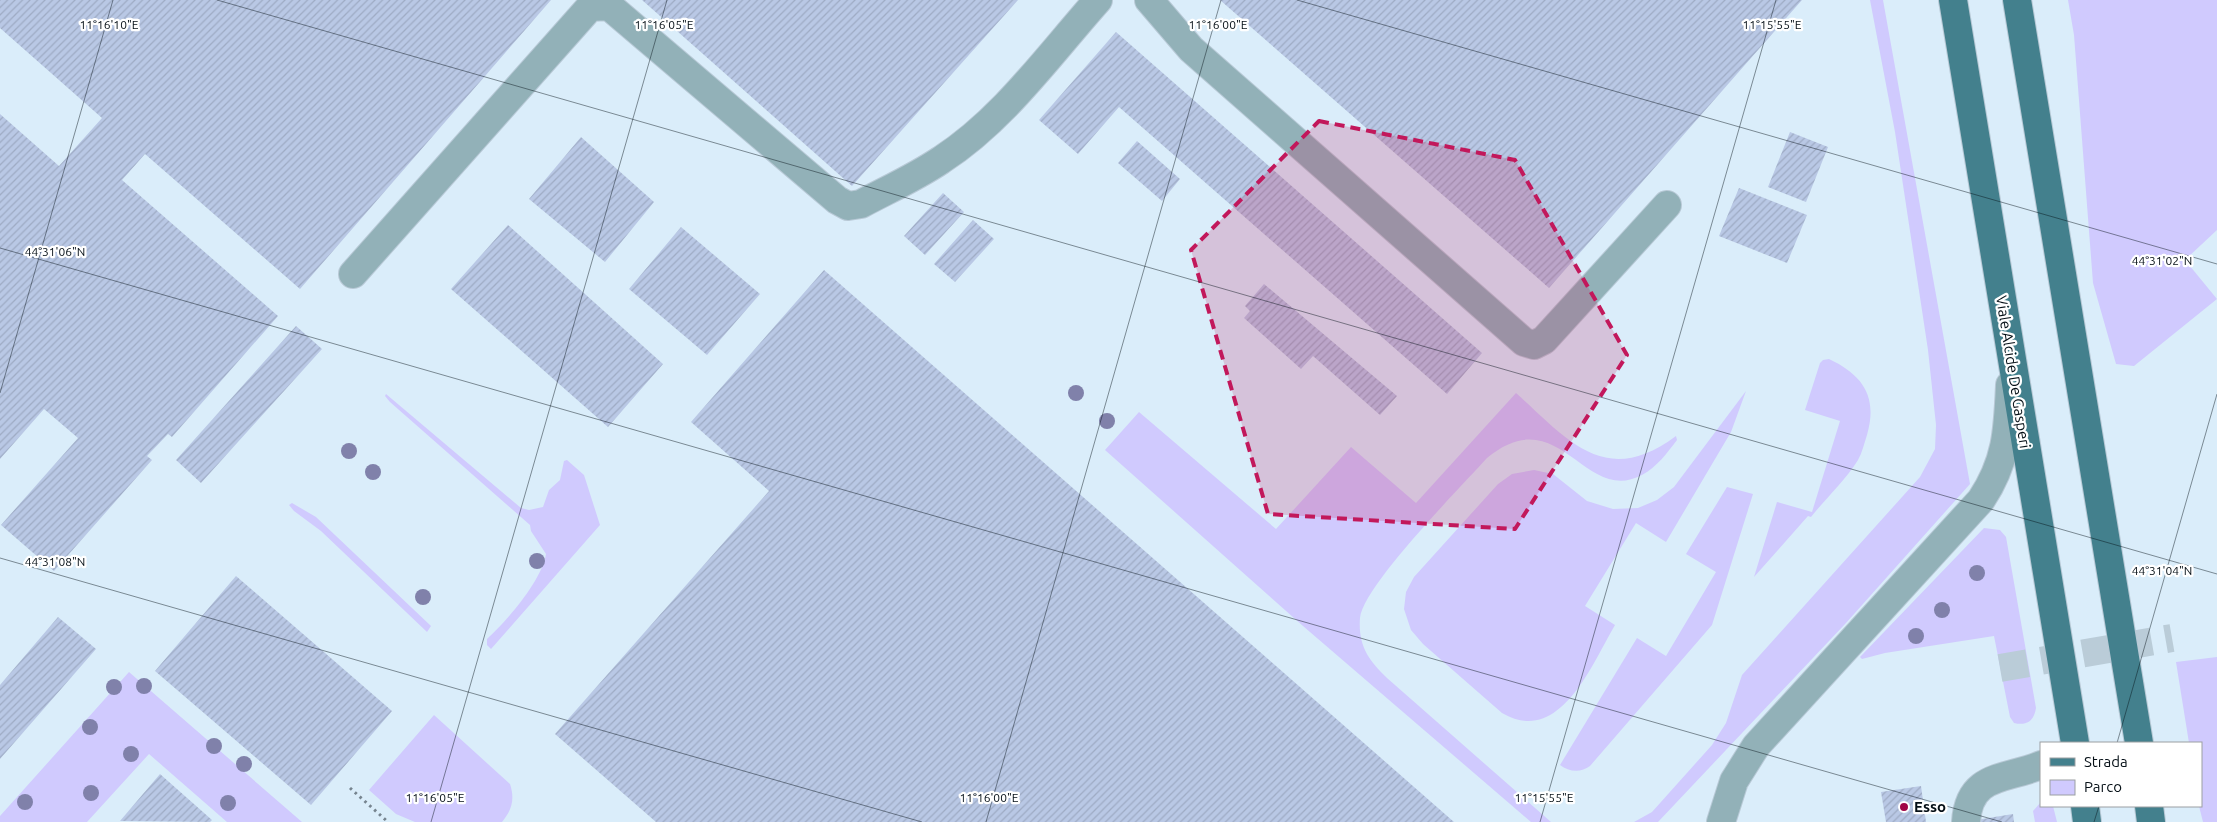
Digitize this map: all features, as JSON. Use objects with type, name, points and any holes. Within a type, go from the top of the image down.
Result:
[{"type":"main road","name":"Viale Alcide De Gasperi","points":[[1953,0],[2075,742]]},
{"type":"main road","points":[[2017,0],[2139,742]]},
{"type":"main road","points":[[2085,807],[2087,822]]},
{"type":"main road","points":[[2149,807],[2151,822]]},
{"type":"lane","points":[[353,274],[590,7],[609,6],[837,200],[848,206],[861,204],[940,161],[959,147],[1001,111],[1098,0]]},
{"type":"lane","points":[[1149,0],[1191,49],[1524,342],[1534,344],[1544,340],[1667,205]]},
{"type":"lane","points":[[1721,822],[1734,780],[1756,746],[1981,500],[1989,488],[2003,457],[2008,432],[2012,364]]},
{"type":"lane","points":[[2060,742],[2065,733],[2070,714]]},
{"type":"lane","points":[[1966,822],[1970,800],[1980,785],[1999,776],[2026,771],[2040,764]]},
{"type":"path","points":[[350,788],[388,822]]},
{"type":"highlighted area","points":[[1319,121],[1515,160],[1627,355],[1515,529],[1268,514],[1191,250]]},
{"type":"green space","points":[[1870,0],[1883,0],[1970,484],[1846,623],[1658,822],[1634,822],[1652,812],[1712,745],[1726,723],[1742,675],[1920,477],[1935,449],[1936,425],[1928,350],[1895,132]]},
{"type":"green space","points":[[2068,0],[2217,0],[2217,230],[2185,260],[2217,299],[2134,366],[2116,364],[2093,283],[2074,35]]},
{"type":"green space","points":[[1829,359],[1851,372],[1859,380],[1869,398],[1870,421],[1862,451],[1853,468],[1811,517],[1808,516],[1754,577],[1777,502],[1812,512],[1840,421],[1805,410],[1820,363],[1823,360]]},
{"type":"green space","points":[[1746,391],[1731,432],[1666,542],[1636,523],[1585,606],[1615,625],[1584,679],[1572,696],[1557,710],[1541,719],[1523,721],[1502,713],[1423,644],[1411,630],[1404,609],[1406,592],[1414,577],[1498,484],[1512,474],[1534,470],[1553,474],[1587,501],[1613,509],[1638,508],[1657,500],[1674,487]]},
{"type":"green space","points":[[1516,393],[1571,441],[1589,452],[1608,458],[1628,458],[1651,451],[1676,436],[1677,440],[1647,472],[1622,481],[1603,477],[1552,445],[1533,440],[1512,443],[1487,458],[1395,561],[1365,603],[1360,618],[1360,628],[1363,644],[1374,665],[1551,822],[1531,822],[1303,626],[1105,450],[1139,412],[1276,529],[1351,447],[1416,503]]},
{"type":"green space","points":[[386,394],[521,508],[529,510],[543,507],[549,490],[560,480],[564,461],[567,460],[584,475],[600,525],[491,649],[487,645],[487,639],[523,600],[538,576],[546,554],[531,531],[530,525],[390,402],[385,396]]},
{"type":"green space","points":[[1727,487],[1753,494],[1712,625],[1590,766],[1579,771],[1560,765],[1637,638],[1666,656],[1716,572],[1686,554]]},
{"type":"green space","points":[[292,503],[316,517],[431,626],[427,632],[321,531],[294,511],[289,505]]},
{"type":"green space","points":[[1984,528],[2000,530],[2006,537],[2036,708],[2032,719],[2023,724],[2014,723],[2010,717],[1994,636],[1885,653],[1862,659],[1860,657]]},
{"type":"green space","points":[[2217,657],[2217,822],[2203,822],[2199,807],[2202,807],[2202,742],[2189,742],[2176,662]]},
{"type":"green space","points":[[129,672],[302,822],[227,822],[149,754],[87,822],[0,822],[0,816]]},
{"type":"green space","points":[[434,715],[510,784],[512,804],[502,822],[415,822],[396,814],[369,790]]},
{"type":"green space","points":[[2040,803],[2040,807],[2053,807],[2057,822],[2035,822],[2033,811]]},
{"type":"building","points":[[0,0],[551,0],[300,289],[145,154],[122,180],[278,316],[172,437],[168,434],[147,456],[152,460],[54,571],[1,525],[78,438],[44,409],[0,459],[0,114],[59,166],[102,118],[0,28]]},
{"type":"building","points":[[642,0],[1018,0],[852,186]]},
{"type":"building","points":[[1220,0],[1802,0],[1549,288]]},
{"type":"building","points":[[1116,32],[1482,353],[1447,394],[1119,107],[1078,154],[1039,120]]},
{"type":"building","points":[[1790,132],[1828,147],[1806,202],[1768,187]]},
{"type":"building","points":[[581,137],[654,202],[605,262],[529,199]]},
{"type":"building","points":[[1137,141],[1180,179],[1162,201],[1118,163]]},
{"type":"building","points":[[1739,188],[1807,215],[1787,263],[1719,236]]},
{"type":"building","points":[[943,193],[964,212],[925,255],[904,236]]},
{"type":"building","points":[[973,220],[994,239],[955,282],[934,264]]},
{"type":"building","points":[[508,225],[663,364],[608,427],[451,289]]},
{"type":"building","points":[[681,227],[760,294],[707,355],[629,289]]},
{"type":"building","points":[[824,270],[1454,822],[656,822],[555,734],[769,491],[691,422]]},
{"type":"building","points":[[1264,284],[1397,396],[1380,415],[1313,356],[1301,369],[1244,318],[1250,311],[1245,306]]},
{"type":"building","points":[[296,326],[322,349],[201,483],[176,460]]},
{"type":"building","points":[[236,576],[392,711],[311,805],[155,671]]},
{"type":"building","points":[[58,617],[96,649],[0,759],[0,685]]},
{"type":"building","points":[[160,774],[212,820],[210,822],[120,821]]},
{"type":"building","name":"Esso","points":[[1921,786],[1926,822],[1886,822],[1881,792]]},
{"type":"building","points":[[2013,814],[2014,822],[1970,822],[1970,821]]},
{"type":"tunnel","points":[[2000,668],[2172,638]]},
{"type":"place","name":"Esso","points":[[1904,807]]}]
